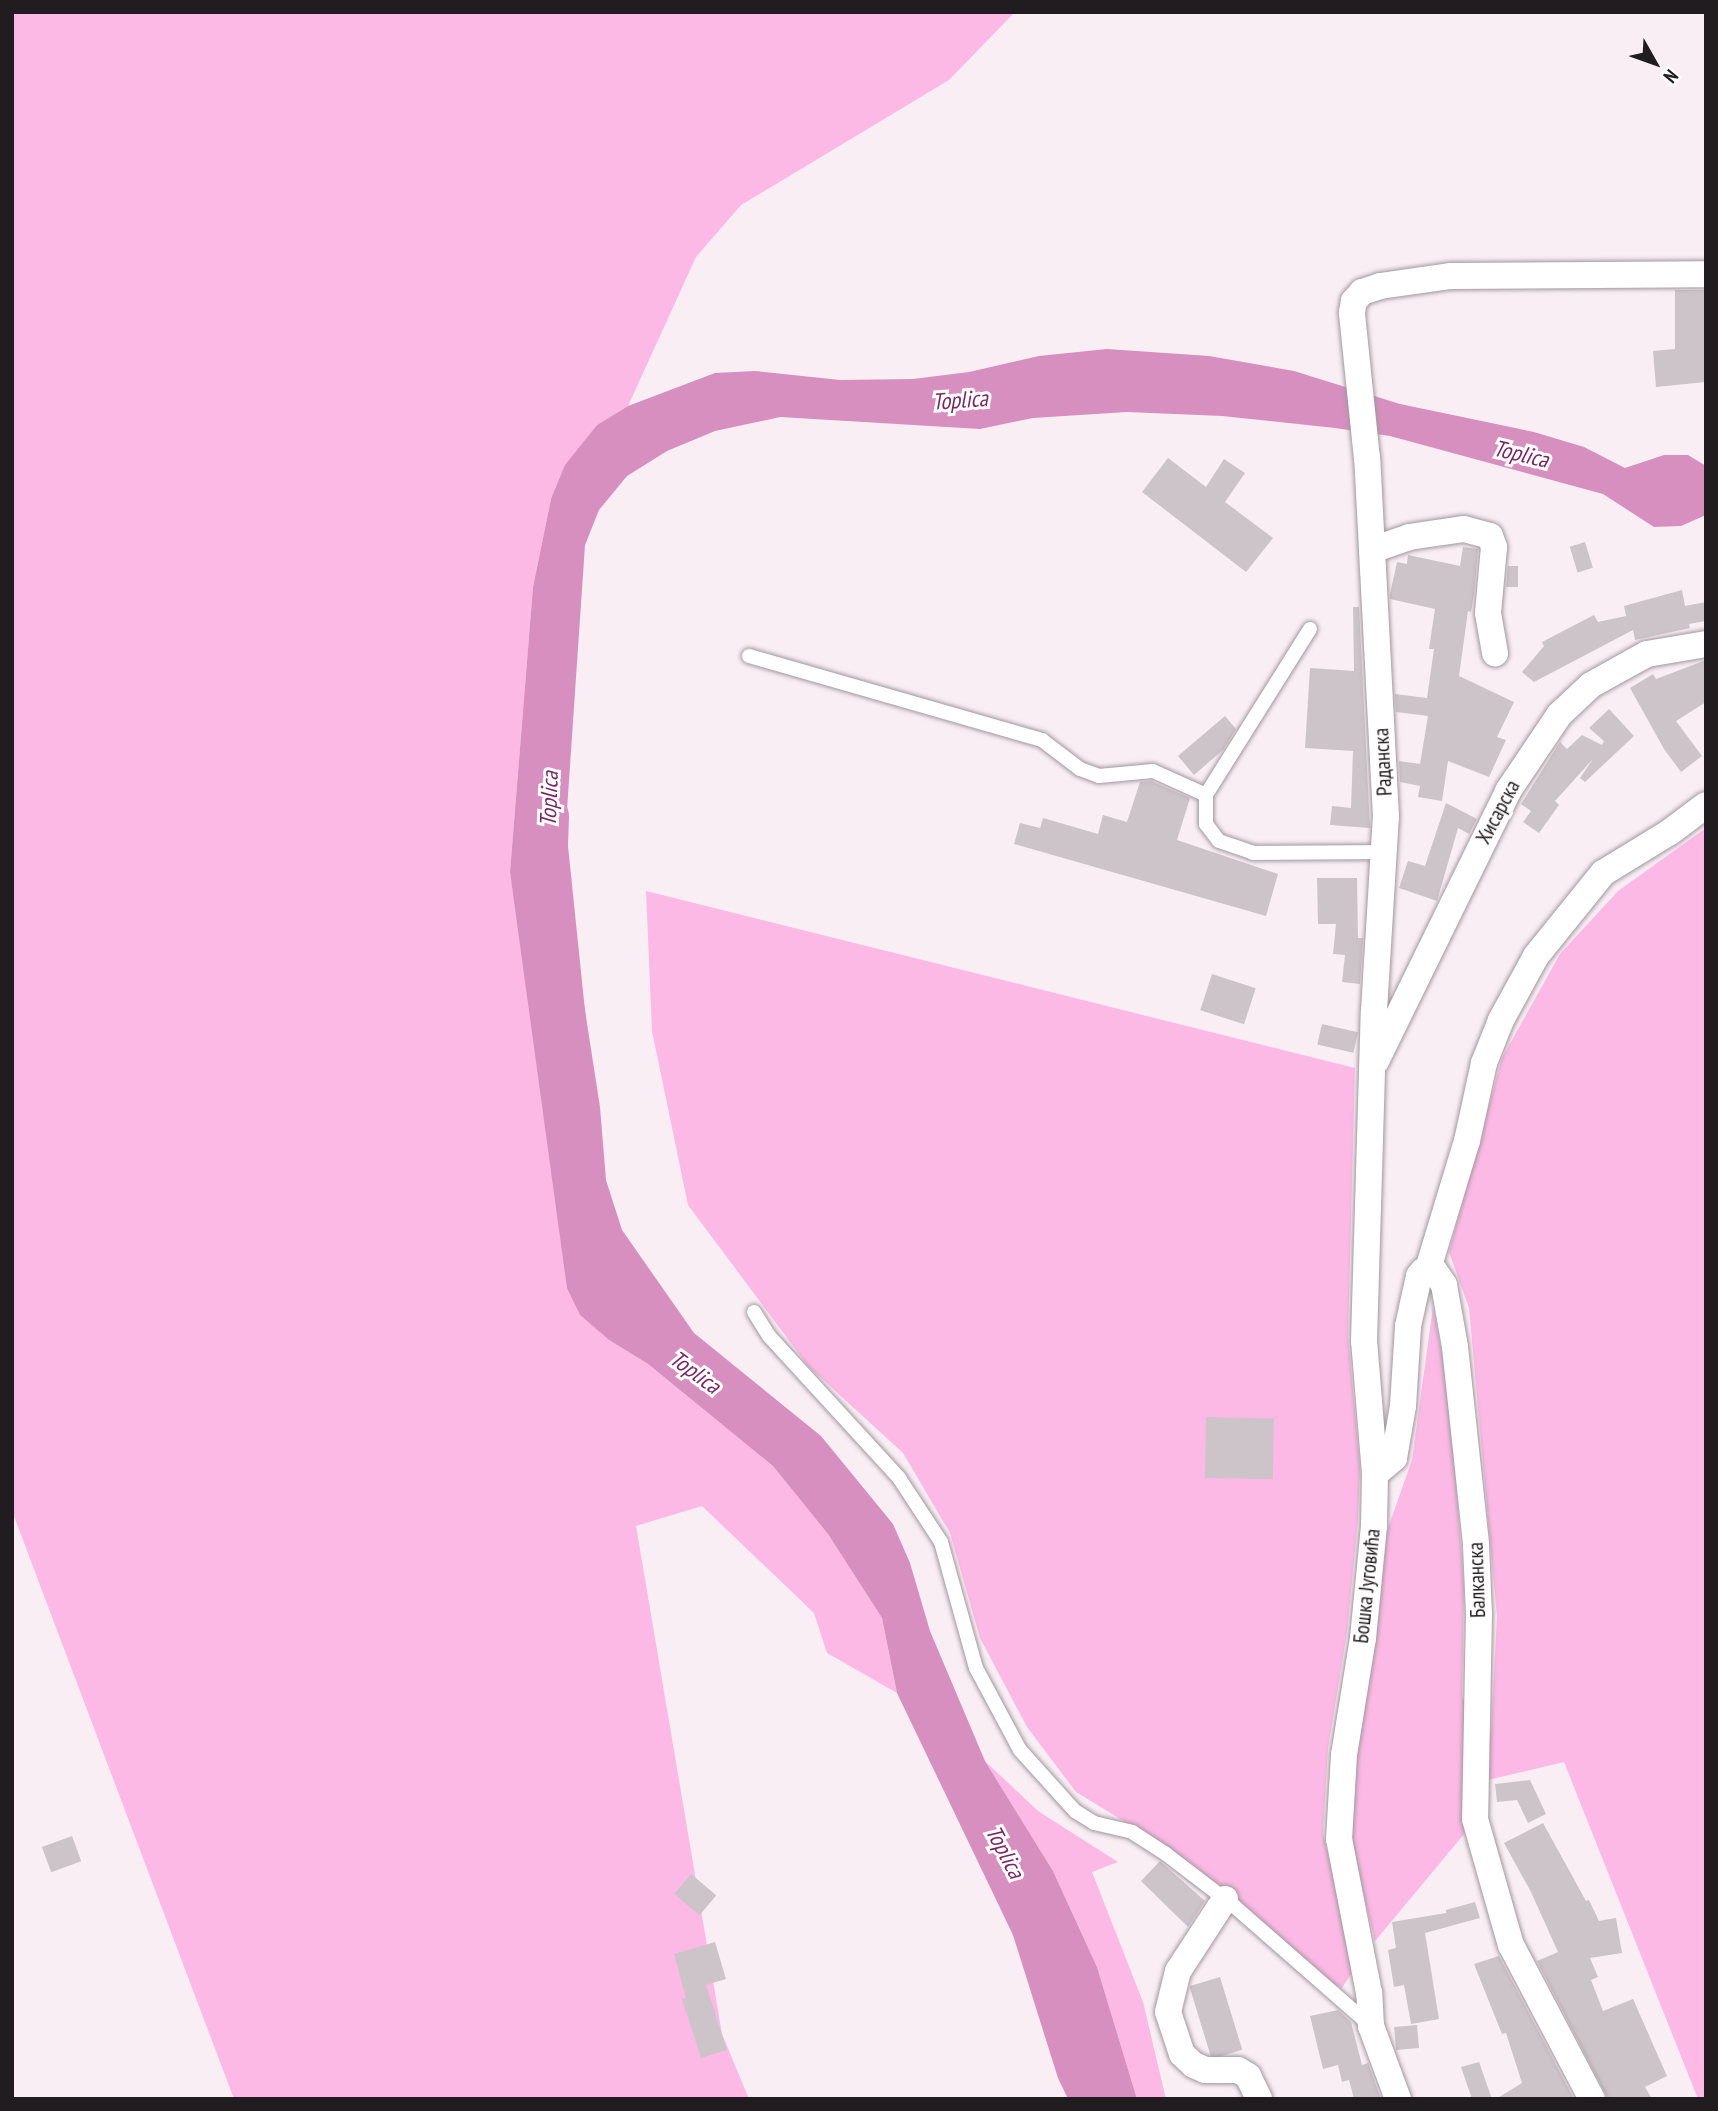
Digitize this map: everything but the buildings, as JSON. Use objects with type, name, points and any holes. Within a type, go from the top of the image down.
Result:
[{"type":"street","name":"Раданска","points":[[1374,1065],[1374,1011],[1386,817],[1367,459],[1352,313],[1354,302],[1362,292],[1380,286],[1451,276],[1706,274]]},
{"type":"street","points":[[1372,550],[1409,537],[1464,529],[1490,536],[1493,547],[1488,613],[1495,653]]},
{"type":"street","name":"Хисарска","points":[[1374,1065],[1508,791],[1559,715],[1591,685],[1647,654],[1706,645]]},
{"type":"street","points":[[1375,1474],[1394,1458],[1402,1406],[1408,1326],[1419,1276],[1429,1269],[1467,1141],[1484,1063],[1501,1020],[1536,956],[1603,873],[1670,832],[1706,805]]},
{"type":"street","name":"Бошка Југовића","points":[[1374,1065],[1364,1341],[1375,1474],[1367,1600],[1344,1755],[1339,1839],[1369,1993],[1371,2026],[1398,2099]]},
{"type":"street","name":"Балканска","points":[[1429,1269],[1438,1273],[1448,1301],[1462,1395],[1476,1545],[1479,1614],[1475,1819],[1511,1945],[1592,2099]]},
{"type":"street","points":[[1225,1899],[1178,1971],[1168,2012],[1182,2054],[1194,2065],[1205,2070],[1237,2070],[1248,2076],[1259,2099]]},
{"type":"lane","points":[[1311,629],[1206,795],[1205,815],[1209,831],[1219,841],[1241,851],[1267,854],[1384,852]]},
{"type":"lane","points":[[749,656],[1042,740],[1080,769],[1098,776],[1153,771],[1206,795]]},
{"type":"lane","points":[[754,1312],[769,1336],[899,1478],[941,1542],[976,1668],[1020,1750],[1075,1811],[1094,1823],[1132,1832],[1225,1899],[1371,2026]]},
{"type":"shaded area","points":[[12,12],[1015,12],[949,80],[741,205],[696,257],[628,406],[597,425],[551,499],[533,587],[510,872],[580,1315],[609,1340],[648,1364],[773,1466],[828,1534],[882,1618],[897,1693],[827,1653],[814,1613],[702,1506],[636,1526],[722,2034],[749,2099],[234,2099],[12,1511]]},
{"type":"shaded area","points":[[1706,828],[1706,2099],[1698,2099],[1564,1762],[1475,1783],[1470,1827],[1375,1941],[1352,1846],[1356,1755],[1376,1642],[1387,1531],[1412,1460],[1433,1307],[1449,1392],[1464,1587],[1462,1697],[1475,1723],[1476,1780],[1491,1732],[1497,1617],[1469,1308],[1449,1252],[1502,1058],[1560,954],[1618,891]]},
{"type":"shaded area","points":[[646,891],[1355,1068],[1348,1336],[1360,1468],[1358,1520],[1347,1632],[1328,1749],[1323,1833],[1355,1968],[1342,1988],[1319,1976],[1153,1839],[1076,1792],[1027,1727],[980,1638],[950,1533],[903,1453],[808,1366],[688,1205],[652,1031]]},
{"type":"shaded area","points":[[985,1761],[1038,1811],[1118,1862],[1092,1872],[1143,2002],[1166,2099],[1137,2099],[1097,1967],[1053,1871]]},
{"type":"water","points":[[1107,349],[1209,356],[1294,371],[1400,404],[1534,432],[1584,447],[1625,468],[1664,455],[1688,455],[1706,466],[1706,515],[1681,526],[1654,527],[1603,494],[1390,436],[1335,428],[1222,416],[1127,412],[1033,418],[980,429],[780,417],[715,431],[667,451],[627,476],[599,510],[585,545],[563,869],[600,1107],[606,1180],[622,1230],[694,1333],[821,1436],[893,1524],[910,1563],[930,1631],[985,1761],[1053,1871],[1097,1967],[1137,2099],[1068,2099],[1058,2078],[1013,1935],[897,1693],[882,1618],[828,1534],[773,1466],[648,1364],[609,1340],[580,1315],[567,1288],[510,872],[533,587],[551,499],[565,465],[597,425],[628,406],[715,373],[755,371],[840,380],[913,379],[969,372],[1039,356]],"holes":[[[552,871],[575,1003],[575,1032],[567,1023],[544,939],[544,873]]]},
{"type":"waterway","name":"Toplica","points":[[549,816],[548,847],[571,1071]]}]
